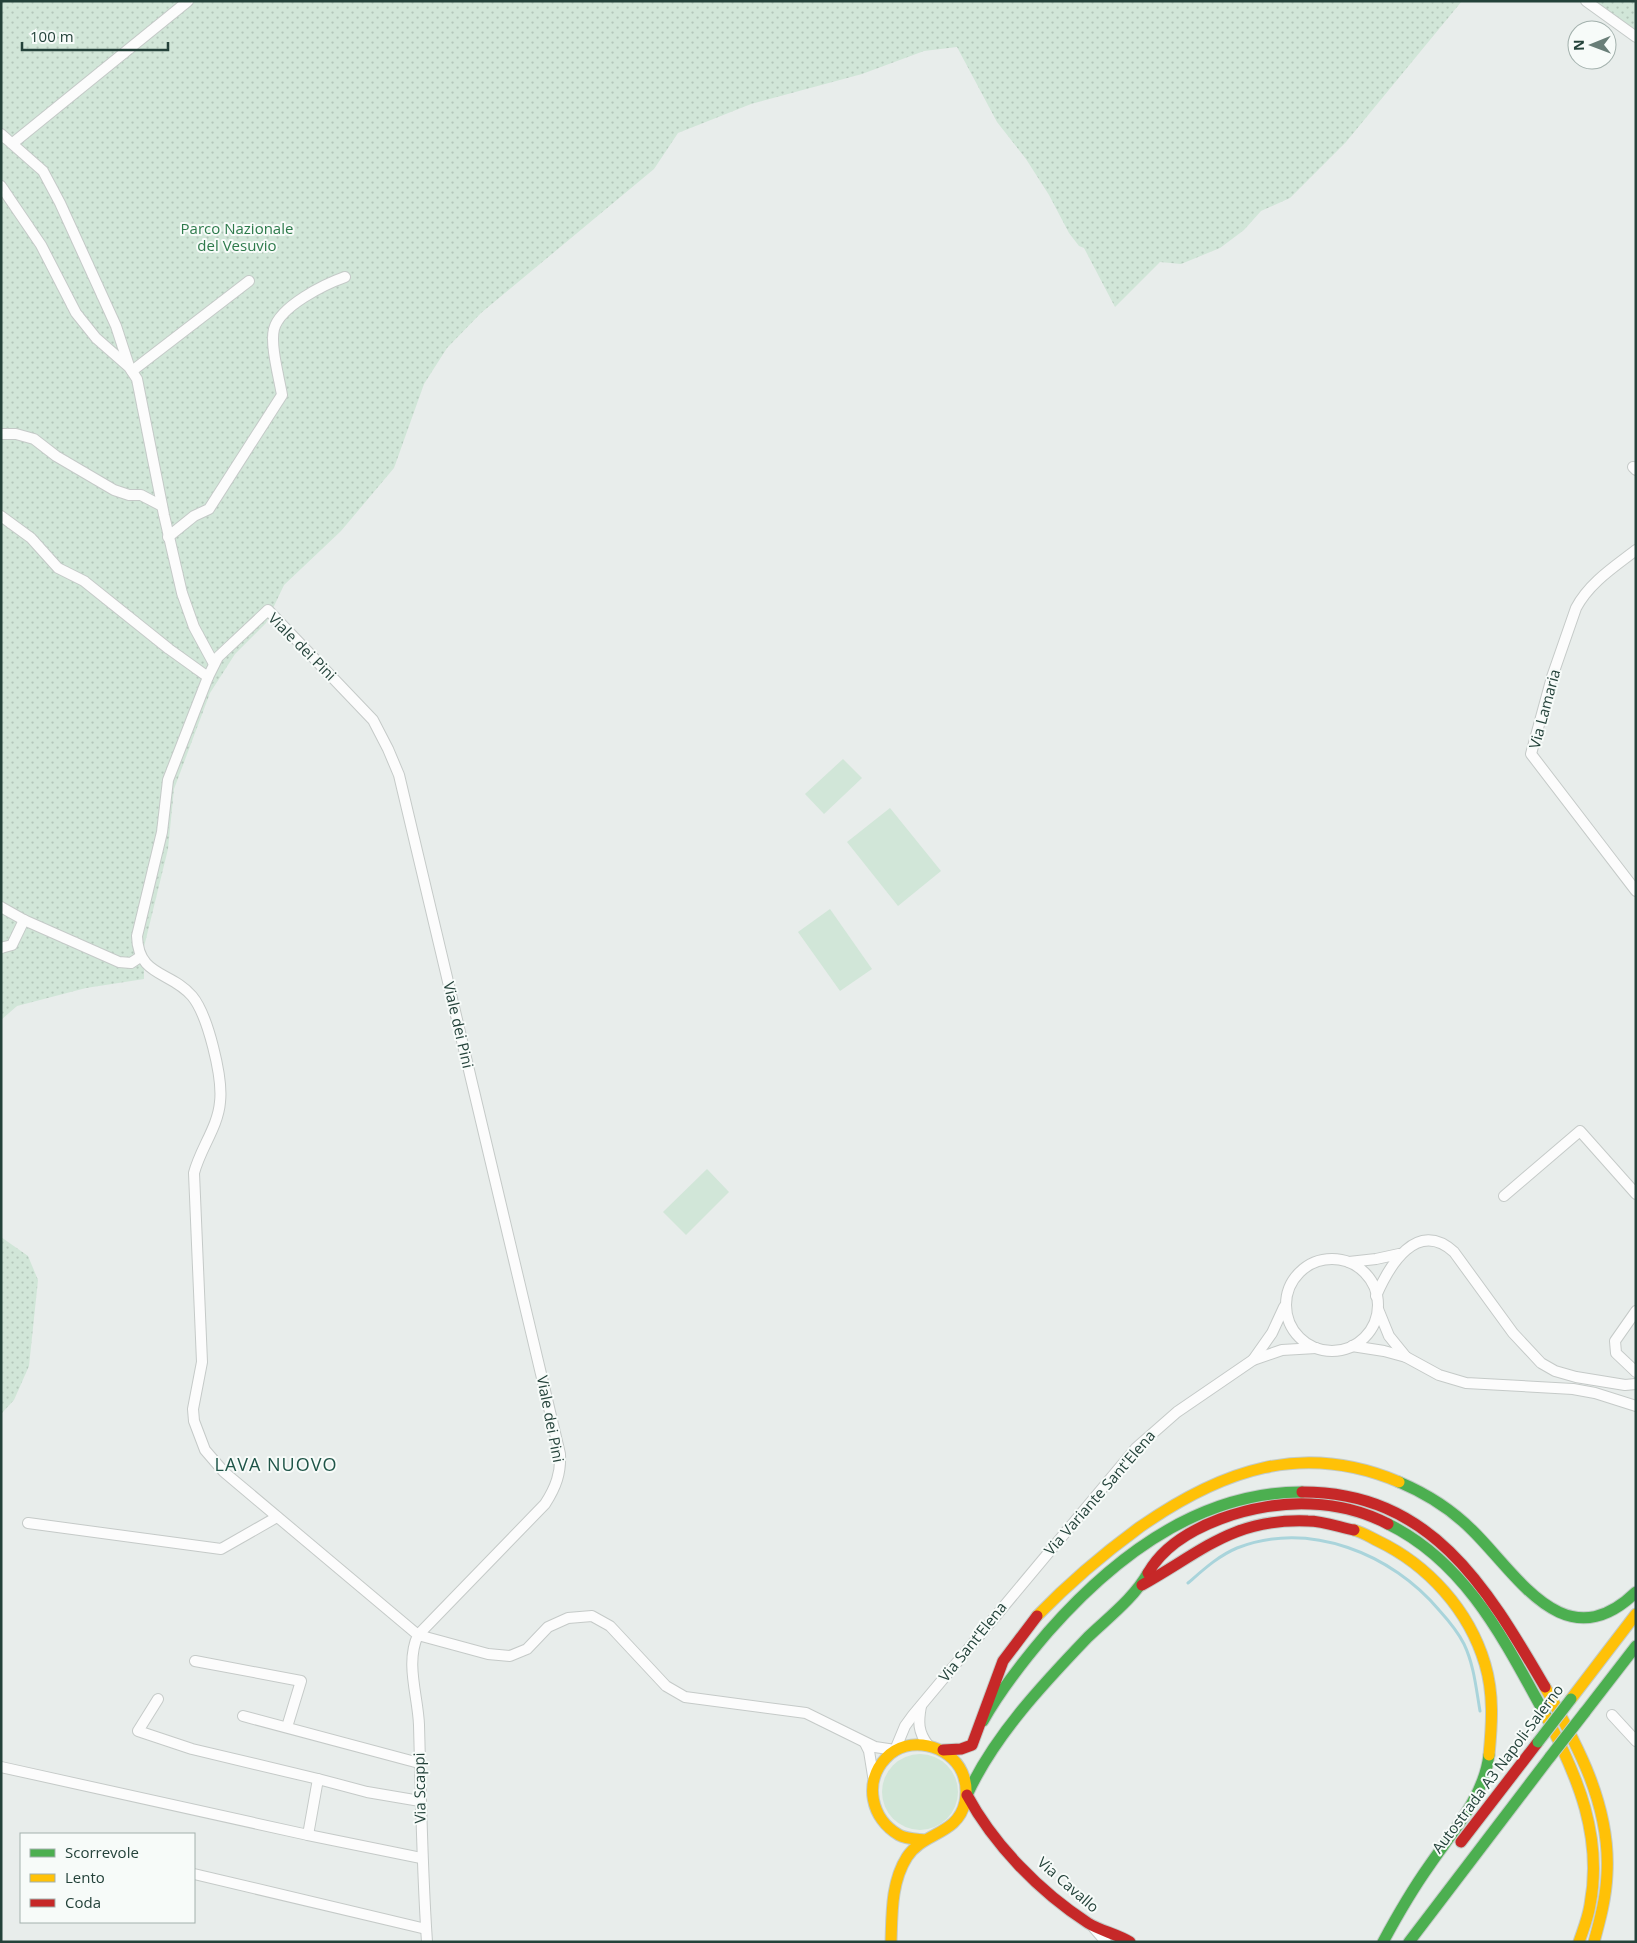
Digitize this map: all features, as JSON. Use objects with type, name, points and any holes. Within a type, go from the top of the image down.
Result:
[{"type":"main road","points":[[983,1721],[995,1675],[1011,1649],[1046,1609],[1092,1564],[1143,1526],[1188,1496],[1226,1477],[1261,1467],[1306,1463],[1356,1467],[1408,1486],[1430,1497],[1471,1530],[1533,1596],[1558,1613],[1587,1617],[1604,1614],[1616,1609],[1636,1592]]},
{"type":"main road","points":[[901,1867],[899,1846],[893,1833],[882,1822],[874,1808],[871,1786],[874,1776],[886,1757],[895,1750],[917,1744],[943,1750],[961,1749],[972,1745],[983,1721],[1004,1685],[1073,1603],[1110,1570],[1165,1531],[1219,1506],[1254,1495],[1277,1491],[1334,1492],[1373,1502],[1411,1519],[1461,1560],[1476,1576],[1506,1620],[1546,1688],[1579,1750],[1596,1790],[1607,1838],[1606,1897],[1594,1942]]},
{"type":"main road","points":[[1141,1586],[1152,1566],[1169,1548],[1184,1537],[1232,1516],[1277,1504],[1320,1503],[1359,1511],[1383,1519],[1428,1548],[1461,1580],[1488,1617],[1542,1710],[1585,1797],[1593,1834],[1595,1870],[1591,1905],[1580,1942]]},
{"type":"main road","points":[[893,1833],[904,1838],[925,1840],[937,1837],[952,1827],[964,1810],[967,1795],[979,1770],[1028,1702],[1074,1652],[1141,1586],[1233,1532],[1258,1524],[1302,1520],[1345,1527],[1386,1542],[1420,1565],[1444,1589],[1460,1610],[1478,1643],[1490,1682],[1493,1722],[1488,1763],[1475,1798],[1460,1824],[1429,1866],[1384,1942]]},
{"type":"main road","name":"Autostrada A3 Napoli-Salerno","points":[[1384,1942],[1636,1614]]},
{"type":"main road","points":[[1409,1942],[1636,1646]]},
{"type":"main road","points":[[943,1750],[961,1768],[966,1780],[967,1795]]},
{"type":"main road","points":[[1425,1942],[1490,1850],[1526,1789]]},
{"type":"main road","name":"Via Cavallo","points":[[967,1795],[976,1815],[1034,1878],[1092,1926],[1130,1942]]},
{"type":"main road","points":[[952,1827],[972,1826],[995,1837]]},
{"type":"main road","points":[[892,1942],[892,1909],[901,1867],[907,1855],[925,1840]]},
{"type":"street","points":[[13,143],[188,1]]},
{"type":"street","points":[[1586,1],[1636,37]]},
{"type":"street","points":[[1,134],[43,171],[116,326],[130,369]]},
{"type":"street","points":[[1,186],[41,245],[76,313],[96,338],[130,369],[137,379],[168,537],[182,593],[194,627],[214,664]]},
{"type":"street","points":[[168,537],[194,516],[209,509],[282,395],[273,341],[274,329],[278,320],[317,288],[345,277]]},
{"type":"street","points":[[130,369],[249,281]]},
{"type":"street","points":[[1,434],[16,434],[34,438],[56,456],[114,490],[129,495],[141,495],[162,506]]},
{"type":"street","points":[[1,516],[31,538],[58,568],[84,581],[128,617],[208,677]]},
{"type":"street","name":"Via Lamaria","points":[[1636,550],[1600,578],[1581,598],[1552,677],[1531,754],[1636,891]]},
{"type":"street","name":"Viale dei Pini","points":[[140,958],[137,936],[162,832],[168,780],[208,677],[218,657],[268,610],[373,720],[399,775],[560,1454],[561,1468],[558,1480],[545,1504],[418,1635]]},
{"type":"street","points":[[1,907],[24,920],[119,962],[131,963],[140,958],[147,966],[168,977],[192,996],[205,1024],[219,1080],[220,1101],[216,1120],[194,1173],[202,1362],[193,1408],[194,1422],[205,1450],[224,1472],[418,1635],[488,1654],[510,1656],[527,1649],[548,1627],[568,1618],[592,1616],[610,1626],[666,1686],[685,1698],[806,1713],[865,1743],[875,1747],[895,1750]]},
{"type":"street","points":[[1,948],[12,944],[24,920]]},
{"type":"street","points":[[1504,1196],[1580,1131],[1636,1194]]},
{"type":"street","points":[[1636,1384],[1625,1385],[1576,1377],[1555,1371],[1541,1363],[1513,1333],[1462,1262],[1447,1246],[1426,1241],[1409,1247],[1399,1254],[1376,1259],[1347,1262],[1323,1260],[1307,1267],[1294,1278],[1286,1301],[1286,1313],[1297,1335],[1316,1348],[1328,1351],[1352,1346],[1384,1351],[1406,1357],[1439,1376],[1459,1381],[1573,1389],[1595,1393],[1636,1406]]},
{"type":"street","points":[[1376,1296],[1399,1254]]},
{"type":"street","points":[[1347,1262],[1366,1275],[1376,1296],[1377,1308],[1389,1336],[1406,1357]]},
{"type":"street","name":"Via Variante Sant'Elena","points":[[1253,1360],[1280,1319],[1286,1301]]},
{"type":"street","points":[[1352,1346],[1370,1330],[1377,1308]]},
{"type":"street","points":[[1636,1311],[1615,1341],[1616,1353],[1636,1372]]},
{"type":"street","name":"Via Variante Sant'Elena","points":[[1026,1578],[1136,1448],[1177,1412],[1253,1360],[1282,1350],[1316,1348]]},
{"type":"street","points":[[28,1523],[220,1549],[277,1516]]},
{"type":"street","name":"Via Sant'Elena","points":[[895,1750],[905,1726],[1026,1578]]},
{"type":"street","name":"Via Scappi","points":[[418,1635],[412,1653],[418,1722],[421,1858],[427,1942]]},
{"type":"street","points":[[195,1661],[301,1681],[287,1727]]},
{"type":"street","points":[[158,1699],[138,1731],[192,1749],[367,1792],[420,1801]]},
{"type":"street","points":[[921,1706],[918,1725],[921,1736],[928,1745]]},
{"type":"street","points":[[244,1716],[419,1763]]},
{"type":"street","points":[[1612,1716],[1636,1741]]},
{"type":"street","points":[[865,1743],[869,1750],[874,1776]]},
{"type":"street","points":[[1,1767],[421,1858]]},
{"type":"street","points":[[308,1835],[318,1780]]},
{"type":"street","points":[[195,1874],[426,1929]]},
{"type":"street","points":[[1092,1926],[1106,1942]]},
{"type":"green space","name":"Parco Nazionale del Vesuvio","points":[[1,1],[1462,1],[1346,142],[1290,198],[1261,211],[1244,230],[1220,248],[1181,264],[1160,262],[1115,307],[1084,248],[1079,246],[1069,233],[1049,195],[1026,159],[997,122],[957,47],[924,51],[862,74],[751,104],[678,133],[654,169],[481,313],[447,348],[424,384],[394,468],[341,531],[284,585],[266,623],[235,654],[210,693],[174,789],[168,849],[144,947],[144,979],[86,988],[17,1006],[1,1020]]},
{"type":"green space","points":[[1584,1],[1636,1],[1636,41],[1617,26],[1617,20],[1609,20]]},
{"type":"green space","points":[[843,759],[862,778],[824,814],[805,794]]},
{"type":"green space","points":[[890,808],[941,871],[898,906],[847,842]]},
{"type":"green space","points":[[830,909],[872,969],[840,991],[798,932]]},
{"type":"green space","points":[[707,1169],[729,1192],[686,1235],[663,1212]]},
{"type":"green space","points":[[1,1237],[28,1256],[38,1280],[29,1366],[14,1400],[1,1414]]},
{"type":"green space","points":[[928,1754],[941,1760],[952,1771],[958,1784],[956,1807],[941,1824],[928,1830],[912,1830],[899,1824],[884,1807],[882,1784],[888,1771],[905,1756]]},
{"type":"waterway","points":[[1188,1583],[1230,1551],[1265,1540],[1293,1538],[1321,1541],[1348,1548],[1374,1558],[1420,1590],[1456,1631],[1464,1644],[1470,1660],[1480,1711]]},
{"type":"traffic: fast","points":[[1399,1482],[1419,1491],[1456,1516],[1472,1530],[1525,1588],[1545,1604],[1565,1615],[1587,1618],[1610,1611],[1636,1592]]},
{"type":"traffic: fast","points":[[983,1721],[1013,1675],[1048,1632],[1073,1605],[1130,1555],[1161,1534],[1194,1517],[1228,1503],[1264,1495],[1302,1492]]},
{"type":"traffic: fast","points":[[1388,1524],[1416,1540],[1441,1560],[1463,1583],[1500,1634],[1547,1718]]},
{"type":"traffic: fast","points":[[967,1795],[978,1773],[1005,1731],[1054,1673],[1136,1591],[1148,1573]]},
{"type":"traffic: fast","points":[[1585,1712],[1636,1646]]},
{"type":"traffic: fast","points":[[1538,1742],[1571,1699]]},
{"type":"traffic: fast","points":[[1550,1757],[1585,1712]]},
{"type":"traffic: fast","points":[[1383,1942],[1417,1884],[1474,1800],[1481,1785],[1489,1755]]},
{"type":"traffic: fast","points":[[1409,1942],[1550,1757]]},
{"type":"traffic: slow","points":[[1037,1616],[1087,1569],[1140,1527],[1201,1490],[1232,1477],[1264,1468],[1296,1463],[1329,1464],[1363,1470],[1399,1482]]},
{"type":"traffic: slow","points":[[1354,1530],[1396,1551],[1430,1576],[1444,1591],[1469,1625],[1485,1664],[1490,1687],[1489,1755]]},
{"type":"traffic: slow","points":[[1571,1699],[1636,1614]]},
{"type":"traffic: slow","points":[[1545,1687],[1569,1731],[1590,1776],[1604,1824],[1607,1874],[1602,1909],[1594,1942]]},
{"type":"traffic: slow","points":[[1547,1718],[1578,1785],[1590,1832],[1593,1855],[1593,1880],[1589,1910],[1579,1942]]},
{"type":"traffic: slow","points":[[891,1942],[895,1887],[907,1857],[922,1842],[955,1821],[961,1813],[966,1794],[962,1772],[948,1755],[928,1746],[905,1746],[886,1758],[879,1768],[874,1778],[873,1800],[882,1820],[889,1828],[899,1835],[925,1840]]},
{"type":"traffic: jam","points":[[1302,1492],[1347,1496],[1387,1509],[1421,1528],[1450,1552],[1477,1582],[1501,1615],[1545,1687]]},
{"type":"traffic: jam","points":[[1148,1573],[1161,1556],[1178,1541],[1198,1529],[1220,1519],[1267,1507],[1290,1504],[1331,1506],[1351,1510],[1388,1524]]},
{"type":"traffic: jam","points":[[1142,1585],[1220,1539],[1259,1525],[1282,1521],[1314,1521],[1354,1530]]},
{"type":"traffic: jam","points":[[943,1750],[961,1749],[972,1745],[1003,1661],[1037,1616]]},
{"type":"traffic: jam","points":[[1461,1842],[1538,1742]]},
{"type":"traffic: jam","points":[[967,1795],[978,1814],[1004,1849],[1036,1882],[1070,1911],[1088,1923],[1130,1942]]},
{"type":"district","name":"LAVA NUOVO","points":[[276,1465]]}]
